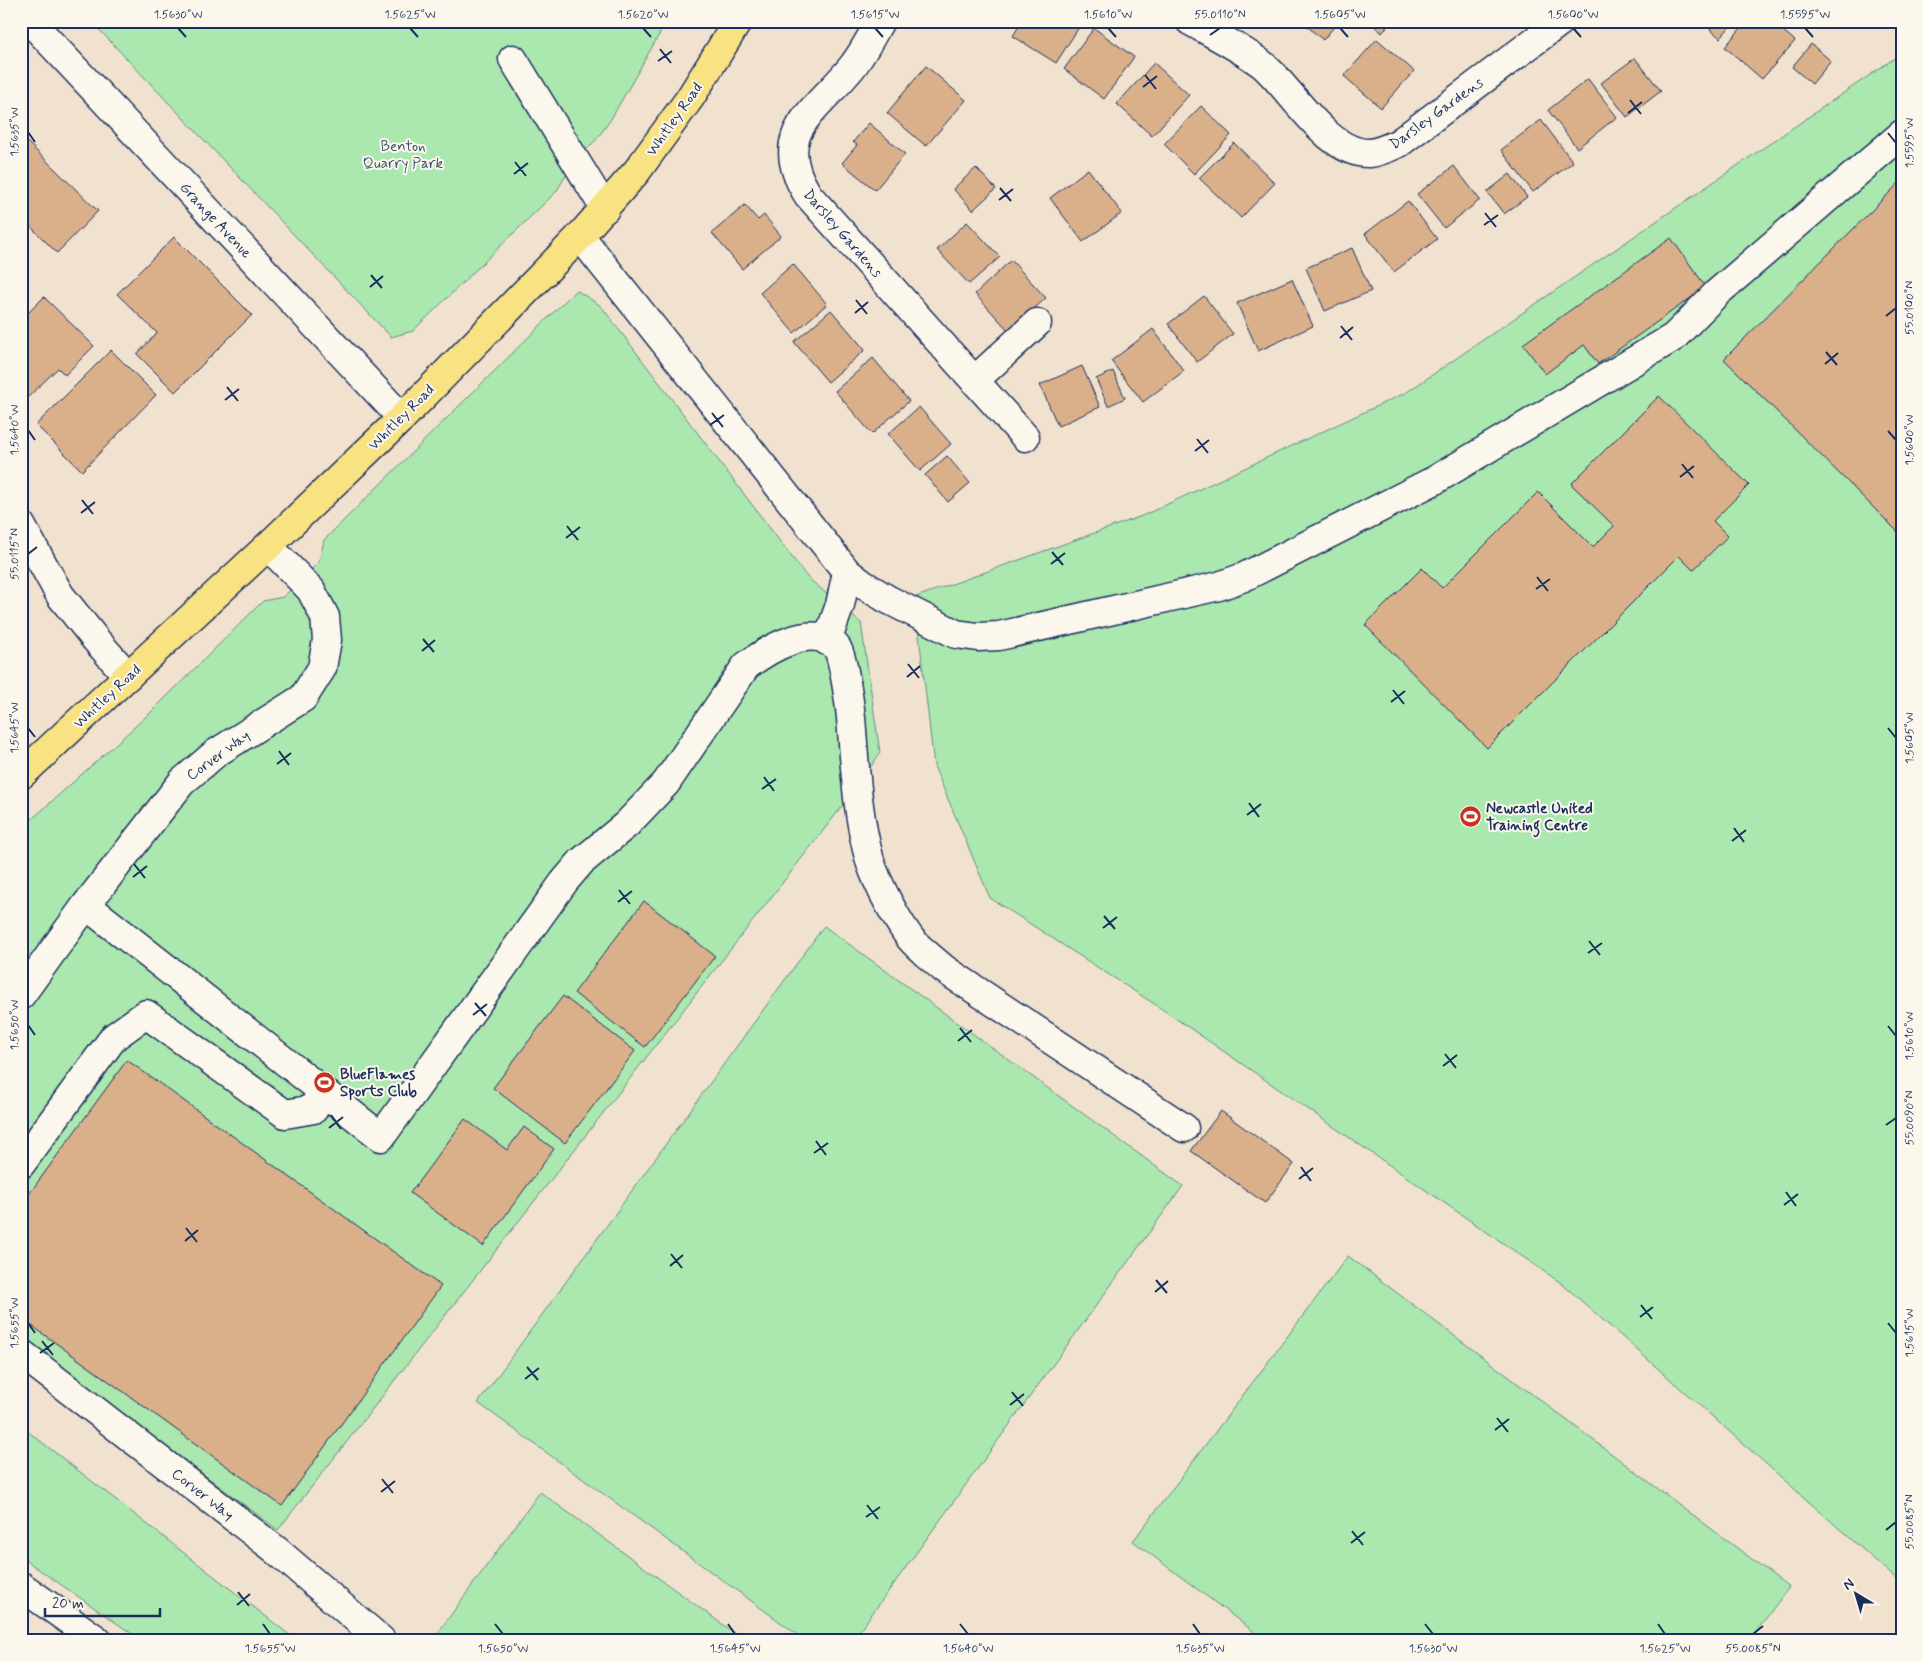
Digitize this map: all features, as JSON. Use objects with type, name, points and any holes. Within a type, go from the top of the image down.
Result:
[{"type":"main road","name":"Whitley Road","points":[[21,775],[268,546],[402,418],[580,236],[637,171],[690,98],[738,21]]},
{"type":"street","name":"Grange Avenue","points":[[30,21],[402,418]]},
{"type":"street","name":"Darsley Gardens","points":[[880,21],[853,66],[804,119],[796,135],[793,152],[794,168],[808,195],[1025,437]]},
{"type":"street","name":"Darsley Gardens","points":[[1190,21],[1261,64],[1277,78],[1322,128],[1340,144],[1357,152],[1371,153],[1384,150],[1399,143],[1561,21]]},
{"type":"street","points":[[513,58],[605,209]]},
{"type":"street","points":[[580,236],[847,572],[864,585],[929,622],[956,634],[978,637],[1000,636],[1219,586],[1244,577],[1435,480],[1674,337],[1717,293],[1902,134]]},
{"type":"street","points":[[974,380],[1037,323]]},
{"type":"street","points":[[21,525],[60,595],[128,676]]},
{"type":"street","name":"Corver Way","points":[[21,995],[86,905],[182,782],[216,753],[303,698],[322,668],[327,640],[325,616],[311,590],[268,546]]},
{"type":"street","points":[[827,641],[840,605],[847,572]]},
{"type":"street","points":[[86,905],[381,1137],[564,882],[580,862],[627,824],[666,783],[746,666],[764,652],[796,638],[814,636],[827,641],[838,649],[850,700],[858,796],[863,830],[871,862],[885,895],[911,939],[944,969],[1184,1128]]},
{"type":"street","points":[[21,1164],[114,1037],[146,1014],[285,1114],[314,1109],[321,1090]]},
{"type":"street","name":"Corver Way","points":[[21,1353],[276,1550],[381,1640]]},
{"type":"street","points":[[21,1586],[97,1640]]},
{"type":"green space","name":"Benton Quarry Park","points":[[91,21],[667,21],[611,119],[596,140],[574,162],[556,192],[413,331],[391,337]]},
{"type":"green space","name":"Newcastle United Training Centre","points":[[1902,53],[1902,1584],[1561,1283],[1159,1007],[990,898],[934,766],[918,626],[902,602],[1142,516],[1407,392]]},
{"type":"green space","name":"BlueFlames Sports Club","points":[[576,290],[601,306],[807,577],[861,623],[880,753],[858,786],[278,1530],[21,1338],[21,829],[150,713],[263,601],[283,597],[319,562],[324,540]]},
{"type":"green space","points":[[824,926],[1183,1186],[853,1640],[805,1640],[478,1403]]},
{"type":"green space","points":[[1348,1256],[1789,1587],[1750,1640],[1265,1640],[1133,1541]]},
{"type":"green space","points":[[21,1426],[296,1640],[141,1640],[21,1557]]},
{"type":"green space","points":[[540,1492],[744,1640],[446,1640],[437,1634]]},
{"type":"building","points":[[1022,21],[1077,21],[1081,24],[1056,63],[1013,36]]},
{"type":"building","points":[[1301,21],[1339,21],[1323,40]]},
{"type":"building","points":[[1369,21],[1391,21],[1382,33]]},
{"type":"building","points":[[1701,21],[1735,21],[1720,38]]},
{"type":"building","points":[[1747,21],[1772,21],[1795,41],[1762,79],[1725,47]]},
{"type":"building","points":[[1094,28],[1134,57],[1104,99],[1064,69]]},
{"type":"building","points":[[1377,39],[1414,71],[1381,108],[1344,76]]},
{"type":"building","points":[[1811,44],[1831,61],[1812,84],[1792,67]]},
{"type":"building","points":[[1635,58],[1661,91],[1627,117],[1601,83]]},
{"type":"building","points":[[1154,63],[1189,95],[1152,136],[1117,104]]},
{"type":"building","points":[[926,66],[966,100],[926,146],[887,113]]},
{"type":"building","points":[[1588,79],[1617,117],[1577,148],[1548,110]]},
{"type":"building","points":[[1201,106],[1231,135],[1194,174],[1164,144]]},
{"type":"building","points":[[1541,120],[1573,162],[1533,192],[1501,150]]},
{"type":"building","points":[[869,123],[905,154],[875,190],[842,163],[857,145],[853,142]]},
{"type":"building","points":[[21,136],[98,211],[57,253],[21,217]]},
{"type":"building","points":[[1234,143],[1275,183],[1241,218],[1199,178]]},
{"type":"building","points":[[1454,166],[1480,200],[1444,228],[1417,194]]},
{"type":"building","points":[[976,168],[996,189],[973,210],[953,189]]},
{"type":"building","points":[[1088,169],[1122,213],[1083,242],[1050,198]]},
{"type":"building","points":[[1510,174],[1527,197],[1504,214],[1487,192]]},
{"type":"building","points":[[1902,180],[1902,536],[1724,359]]},
{"type":"building","points":[[1408,201],[1437,239],[1394,272],[1365,234]]},
{"type":"building","points":[[745,205],[758,220],[764,215],[781,236],[742,269],[712,233]]},
{"type":"building","points":[[967,222],[1000,257],[969,284],[937,250]]},
{"type":"building","points":[[174,237],[252,315],[175,392],[137,354],[157,333],[117,294]]},
{"type":"building","points":[[1671,238],[1706,287],[1598,364],[1584,345],[1545,374],[1523,344]]},
{"type":"building","points":[[1352,248],[1371,291],[1325,311],[1306,268]]},
{"type":"building","points":[[1011,260],[1046,298],[1009,331],[975,294]]},
{"type":"building","points":[[793,264],[827,304],[794,333],[760,293]]},
{"type":"building","points":[[1292,279],[1313,326],[1258,351],[1237,303]]},
{"type":"building","points":[[1204,296],[1233,334],[1197,362],[1168,324]]},
{"type":"building","points":[[44,297],[94,346],[65,375],[58,368],[21,404],[21,320]]},
{"type":"building","points":[[831,310],[865,350],[828,382],[794,342]]},
{"type":"building","points":[[1153,329],[1184,371],[1143,402],[1111,361]]},
{"type":"building","points":[[111,350],[156,395],[82,471],[36,425]]},
{"type":"building","points":[[873,358],[909,401],[872,434],[835,391]]},
{"type":"building","points":[[1082,366],[1100,407],[1058,426],[1040,385]]},
{"type":"building","points":[[1113,371],[1125,398],[1108,406],[1096,379]]},
{"type":"building","points":[[1659,396],[1749,485],[1713,521],[1728,536],[1693,570],[1679,556],[1487,748],[1365,625],[1422,568],[1442,588],[1538,492],[1593,547],[1614,526],[1571,484]]},
{"type":"building","points":[[919,407],[951,444],[920,471],[888,434]]},
{"type":"building","points":[[947,456],[970,483],[948,502],[925,475]]},
{"type":"building","points":[[644,901],[715,956],[645,1047],[574,993]]},
{"type":"building","points":[[563,996],[635,1051],[565,1143],[493,1088]]},
{"type":"building","points":[[127,1060],[441,1286],[282,1506],[21,1318],[21,1205]]},
{"type":"building","points":[[1221,1111],[1294,1164],[1265,1203],[1191,1151]]},
{"type":"building","points":[[465,1119],[507,1150],[524,1127],[554,1149],[483,1246],[410,1193]]},
{"type":"place","name":"Newcastle United Training Centre","points":[[1470,817]]},
{"type":"place","name":"BlueFlames Sports Club","points":[[324,1083]]}]
